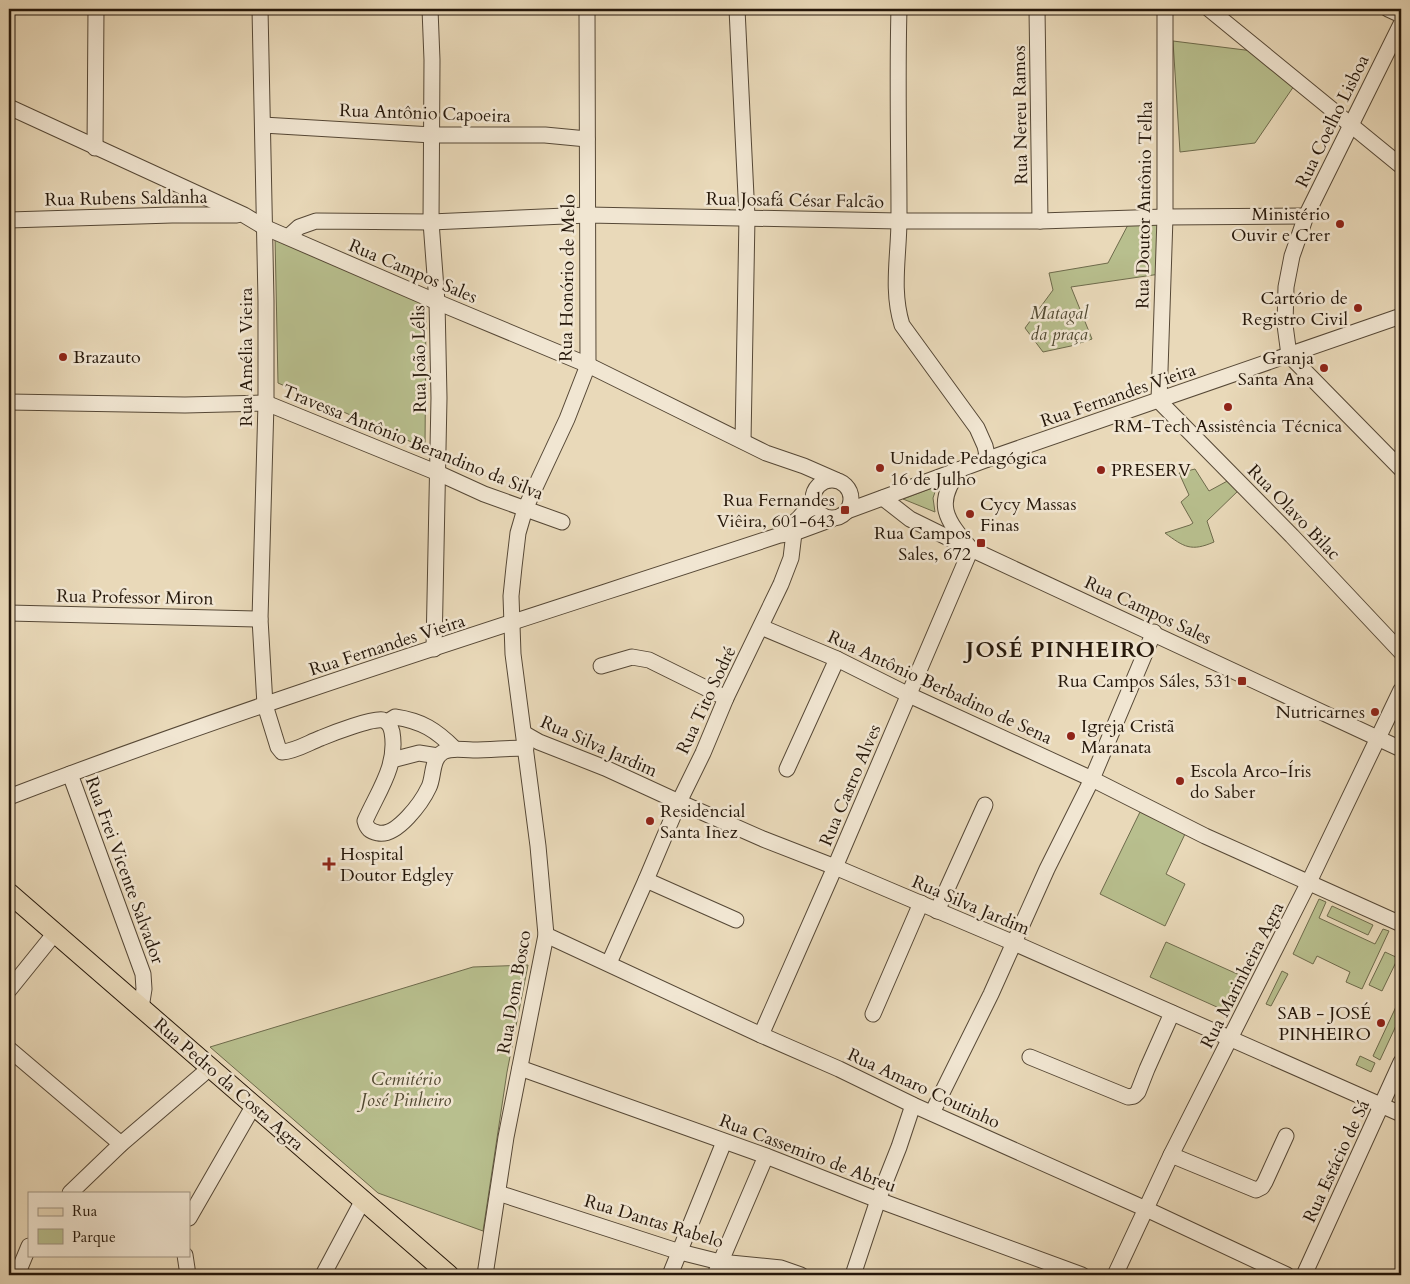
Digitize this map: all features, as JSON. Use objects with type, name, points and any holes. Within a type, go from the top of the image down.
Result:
[{"type":"main road","name":"Rua Pedro da Costa Agra","points":[[9,893],[449,1275]]},
{"type":"street","points":[[95,148],[96,9]]},
{"type":"street","name":"Rua Amélia Vieira","points":[[260,9],[266,301],[266,403],[260,619],[266,705],[278,747],[282,752],[290,752],[322,738],[368,722],[382,720],[387,722]]},
{"type":"street","name":"Rua João Lélis","points":[[430,9],[431,222],[438,302],[439,398],[434,649]]},
{"type":"street","name":"Rua Honório de Melo","points":[[512,623],[511,596],[513,576],[518,533],[525,509],[567,419],[588,364],[588,9]]},
{"type":"street","points":[[737,9],[748,217],[743,441]]},
{"type":"street","points":[[899,9],[897,308],[902,325],[977,428],[985,446],[988,459]]},
{"type":"street","name":"Rua Nereu Ramos","points":[[1036,9],[1040,221]]},
{"type":"street","name":"Rua Doutor Antônio Telha","points":[[1158,401],[1165,217],[1164,9]]},
{"type":"street","points":[[1209,9],[1401,166]]},
{"type":"street","points":[[1388,9],[1401,15]]},
{"type":"street","name":"Rua Coelho Lisboa","points":[[1289,355],[1285,325],[1286,287],[1292,256],[1306,216],[1401,24]]},
{"type":"street","name":"Rua Campos Sales","points":[[9,107],[244,215],[264,227],[588,364],[766,453],[804,466],[882,499],[910,519],[971,549],[1154,632],[1401,749]]},
{"type":"street","name":"Rua Antônio Capoeira","points":[[263,124],[432,135],[545,136],[587,139]]},
{"type":"street","name":"Rua Rubens Saldanha","points":[[9,220],[172,215],[244,215]]},
{"type":"street","name":"Rua Josafá César Falcão","points":[[288,237],[299,227],[316,221],[431,222],[588,215],[899,221],[1040,221],[1165,217],[1306,216]]},
{"type":"street","name":"Rua Fernandes Vieira","points":[[847,511],[988,459],[1401,316]]},
{"type":"street","points":[[1289,355],[1401,469]]},
{"type":"street","name":"Rua Olavo Bilac","points":[[1158,401],[1292,536],[1401,652]]},
{"type":"street","name":"Travessa Antônio Berandino da Silva","points":[[9,402],[185,405],[266,403],[438,473],[484,494],[562,522]]},
{"type":"street","points":[[804,466],[817,487]]},
{"type":"street","points":[[961,469],[948,487],[945,504],[946,513],[950,523],[971,549]]},
{"type":"street","points":[[823,482],[839,482],[850,493],[852,500],[847,511],[841,517],[827,518],[818,512],[813,502],[814,492],[823,482]]},
{"type":"street","name":"Rua Fernandes Vieira","points":[[787,534],[813,502]]},
{"type":"street","name":"Rua Fernandes Vieira","points":[[9,797],[266,705],[832,519]]},
{"type":"street","name":"Rua Tito Sodré","points":[[609,963],[726,698],[788,567],[791,558],[787,534]]},
{"type":"street","name":"Rua Castro Alves","points":[[761,1035],[971,549]]},
{"type":"street","name":"Rua Professor Miron","points":[[9,612],[260,619]]},
{"type":"street","name":"Rua Dom Bosco","points":[[485,1275],[506,1137],[546,934],[525,741],[514,662],[512,623]]},
{"type":"street","name":"Rua Antônio Berbadino de Sena","points":[[761,627],[837,659],[909,696],[1092,779],[1206,836],[1401,924]]},
{"type":"street","points":[[932,1113],[958,1063],[1047,869],[1092,779],[1154,632]]},
{"type":"street","points":[[601,666],[632,657],[649,660],[726,698]]},
{"type":"street","points":[[787,769],[837,659]]},
{"type":"street","name":"Rua Marinheira Agra","points":[[1115,1275],[1172,1155],[1310,882],[1401,690]]},
{"type":"street","points":[[455,749],[438,732],[410,719],[395,717],[387,722],[391,727],[393,740],[392,760],[365,821],[367,828],[372,832],[382,834],[395,828],[420,804],[430,785],[438,756],[443,752],[455,749],[473,750],[525,741]]},
{"type":"street","name":"Rua Silva Jardim","points":[[525,741],[539,742],[605,768],[679,802],[1014,943],[1401,1114]]},
{"type":"street","points":[[392,760],[419,752],[438,756]]},
{"type":"street","name":"Rua Frei Vicente Salvador","points":[[70,774],[143,974],[144,989],[141,1008]]},
{"type":"street","points":[[937,911],[985,805]]},
{"type":"street","points":[[646,880],[736,920]]},
{"type":"street","points":[[873,1014],[921,903]]},
{"type":"street","points":[[9,990],[54,933]]},
{"type":"street","name":"Rua Amaro Coutinho","points":[[546,934],[913,1105],[1146,1209],[1287,1275]]},
{"type":"street","points":[[1030,1056],[1128,1097],[1134,1096],[1142,1084],[1172,1013]]},
{"type":"street","points":[[9,1048],[121,1144]]},
{"type":"street","name":"Rua Estácio de Sá","points":[[1304,1275],[1401,1062]]},
{"type":"street","points":[[71,1192],[121,1144],[210,1067]]},
{"type":"street","name":"Rua Cassemiro de Abreu","points":[[520,1068],[766,1156],[878,1200],[1082,1275]]},
{"type":"street","points":[[190,1216],[254,1105]]},
{"type":"street","points":[[853,1275],[913,1105]]},
{"type":"street","points":[[1172,1155],[1256,1190],[1262,1187],[1265,1182],[1286,1136]]},
{"type":"street","points":[[670,1275],[724,1142]]},
{"type":"street","points":[[718,1268],[766,1156]]},
{"type":"street","name":"Rua Dantas Rabelo","points":[[498,1193],[680,1252],[718,1268],[781,1268],[801,1275]]},
{"type":"street","points":[[324,1275],[363,1200]]},
{"type":"street","points":[[14,1271],[28,1248]]},
{"type":"street","points":[[185,1256],[188,1275]]},
{"type":"green space","points":[[1173,41],[1253,51],[1294,86],[1255,143],[1180,152]]},
{"type":"green space","name":"Matagal da praça","points":[[1130,221],[1161,221],[1160,274],[1071,287],[1092,339],[1043,352],[1025,328],[1053,290],[1049,273],[1108,263]]},
{"type":"green space","points":[[275,236],[426,304],[425,448],[278,383]]},
{"type":"green space","points":[[1195,469],[1209,491],[1231,479],[1240,489],[1207,521],[1214,542],[1199,547],[1183,545],[1165,533],[1193,523],[1181,502],[1189,495],[1179,473]]},
{"type":"green space","points":[[937,486],[933,498],[935,512],[903,499]]},
{"type":"green space","points":[[1140,812],[1185,834],[1166,874],[1185,884],[1165,926],[1100,894]]},
{"type":"green space","points":[[1319,899],[1326,902],[1319,918],[1375,944],[1383,929],[1389,931],[1362,989],[1346,982],[1350,972],[1317,956],[1313,964],[1293,954]]},
{"type":"green space","points":[[1332,906],[1373,925],[1368,935],[1327,916]]},
{"type":"green space","points":[[1166,942],[1244,977],[1228,1012],[1150,977]]},
{"type":"green space","points":[[1385,952],[1398,958],[1382,991],[1369,985]]},
{"type":"green space","name":"Cemitério José Pinheiro","points":[[528,965],[507,1072],[483,1231],[378,1193],[210,1047],[473,967]]},
{"type":"green space","points":[[1282,971],[1288,974],[1271,1006],[1266,1004]]},
{"type":"green space","points":[[1401,996],[1401,1015],[1380,1060],[1373,1056]]},
{"type":"green space","points":[[1360,1056],[1375,1063],[1371,1072],[1356,1065]]},
{"type":"place","name":"Ministério Ouvir e Crer","points":[[1340,224]]},
{"type":"place","name":"Cartório de Registro Civil","points":[[1358,308]]},
{"type":"place","name":"Brazauto","points":[[63,357]]},
{"type":"place","name":"Granja Santa Ana","points":[[1324,368]]},
{"type":"place","name":"RM-Tech Assistência Técnica","points":[[1228,407]]},
{"type":"place","name":"Unidade Pedagógica 16 de Julho","points":[[880,468]]},
{"type":"place","name":"PRESERV","points":[[1101,470]]},
{"type":"place","name":"Rua Fernandes Viêira, 601-643","points":[[845,510]]},
{"type":"place","name":"Cycy Massas Finas","points":[[970,514]]},
{"type":"place","name":"Rua Campos Sales, 672","points":[[981,543]]},
{"type":"place","name":"Rua Campos Sáles, 531","points":[[1242,681]]},
{"type":"place","name":"Nutricarnes","points":[[1375,712]]},
{"type":"place","name":"Igreja Cristã Maranata","points":[[1071,736]]},
{"type":"place","name":"Escola Arco-Íris do Saber","points":[[1180,781]]},
{"type":"place","name":"Residencial Santa Inez","points":[[650,821]]},
{"type":"place","name":"Hospital Doutor Edgley","points":[[329,864]]},
{"type":"place","name":"SAB - JOSÉ PINHEIRO","points":[[1381,1023]]},
{"type":"district","name":"JOSÉ PINHEIRO","points":[[1061,649]]}]
